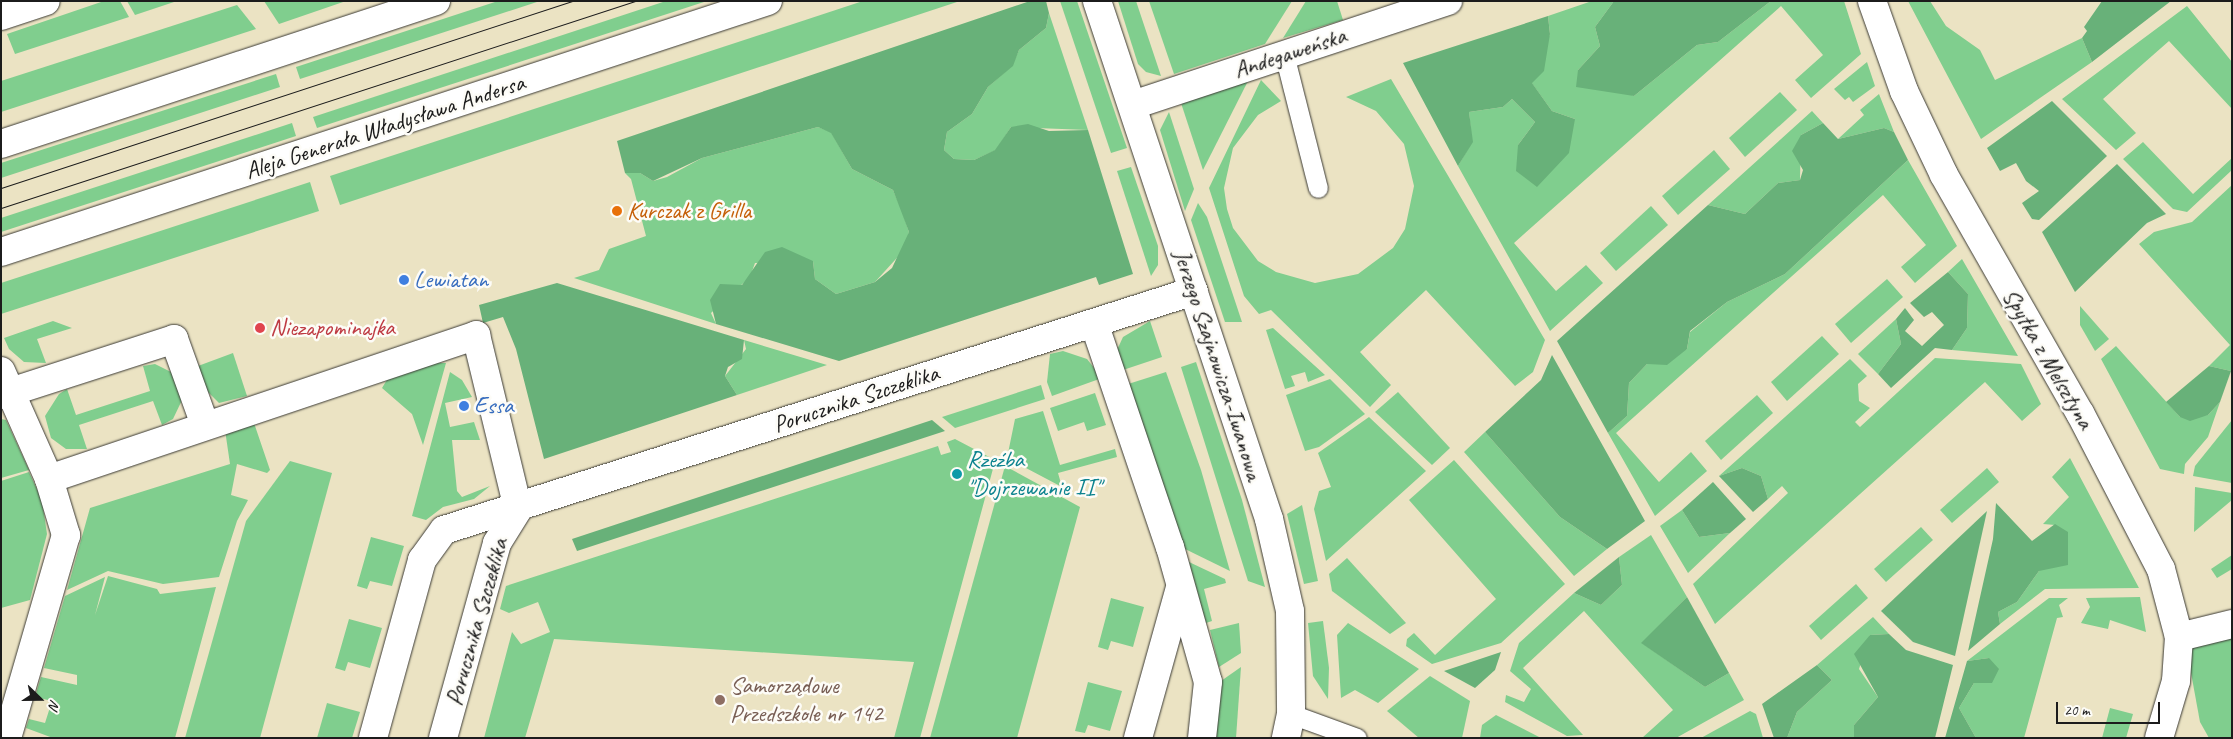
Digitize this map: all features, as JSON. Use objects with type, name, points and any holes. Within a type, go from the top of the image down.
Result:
[{"type":"street","points":[[1,16],[46,1]]},
{"type":"street","points":[[1,144],[436,1]]},
{"type":"street","name":"Aleja Generała Władysława Andersa","points":[[1,252],[768,1]]},
{"type":"street","name":"Jerzego Szajnowicza-Iwanowa","points":[[1097,1],[1269,519],[1285,583],[1288,726]]},
{"type":"street","name":"Andegaweńska","points":[[1132,105],[1448,1]]},
{"type":"street","name":"Spytka z Melsztyna","points":[[1872,1],[1904,91],[1944,174],[2142,528],[2161,569],[2179,637],[2176,681],[2163,734]]},
{"type":"street","name":"Porucznika Szczeklika","points":[[374,738],[426,552],[444,530],[518,509],[1194,291]]},
{"type":"street","points":[[1094,323],[1180,588],[1208,682],[1202,738]]},
{"type":"street","points":[[49,479],[476,335],[518,509]]},
{"type":"street","points":[[8,738],[66,535],[49,479],[4,386],[174,339],[205,425]]},
{"type":"street","name":"Porucznika Szczeklika","points":[[443,738],[497,543],[518,509]]},
{"type":"street","points":[[1138,738],[1180,588]]},
{"type":"street","points":[[2179,637],[2232,624]]},
{"type":"lane","points":[[1284,54],[1318,188]]},
{"type":"lane","points":[[1288,726],[1357,738]]},
{"type":"green space","points":[[104,1],[120,1],[129,17],[15,54],[7,34]]},
{"type":"green space","points":[[127,1],[177,1],[135,15]]},
{"type":"green space","points":[[264,1],[346,1],[279,24]]},
{"type":"green space","points":[[498,1],[540,1],[300,79],[296,67]]},
{"type":"green space","points":[[666,1],[707,1],[317,128],[313,117]]},
{"type":"green space","points":[[863,1],[960,1],[340,205],[330,176]]},
{"type":"green space","points":[[1030,1],[1046,1],[1049,13],[1046,28],[1019,50],[1013,66],[988,87],[972,114],[947,132],[944,150],[954,159],[974,160],[995,150],[1011,127],[1028,124],[1049,131],[1088,130],[1133,274],[1099,285],[1096,277],[839,361],[716,324],[710,300],[720,284],[742,285],[765,252],[782,247],[813,261],[815,279],[836,294],[875,282],[892,268],[909,232],[893,190],[852,169],[831,133],[818,127],[702,158],[653,181],[640,173],[625,173],[617,141]]},
{"type":"green space","points":[[1060,1],[1077,1],[1127,148],[1111,153]]},
{"type":"green space","points":[[1118,1],[1136,1],[1161,76],[1146,72],[1138,64]]},
{"type":"green space","points":[[1149,1],[1292,1],[1265,44],[1174,74]]},
{"type":"green space","points":[[1306,1],[1337,1],[1343,20],[1283,38]]},
{"type":"green space","points":[[1592,1],[1614,1],[1595,27],[1600,46],[1578,70],[1634,96],[1697,45],[1718,42],[1771,1],[1844,1],[1861,54],[1811,98],[1795,80],[1823,55],[1781,6],[1514,243],[1556,291],[1586,265],[1603,283],[1550,331],[1458,166],[1472,142],[1469,112],[1503,107],[1512,99],[1535,122],[1518,145],[1575,119],[1552,111],[1531,82],[1550,34],[1548,16]]},
{"type":"green space","points":[[1614,1],[1771,1],[1718,42],[1697,45],[1634,96],[1576,87],[1578,70],[1600,46],[1595,27]]},
{"type":"green space","points":[[1908,1],[1930,1],[1946,26],[1980,50],[1995,80],[2082,38],[2092,62],[1981,139]]},
{"type":"green space","points":[[2102,1],[2171,1],[2092,62],[2082,38],[2087,31],[2084,27]]},
{"type":"green space","points":[[237,5],[256,29],[1,112],[1,81]]},
{"type":"green space","points":[[2187,6],[2232,62],[2232,109],[2169,41],[2103,99],[2136,133],[2116,150],[2062,99]]},
{"type":"green space","points":[[1049,13],[1088,130],[1011,127],[996,150],[974,160],[954,159],[944,150],[947,132],[972,114],[988,87],[1012,66],[1019,50],[1046,28]]},
{"type":"green space","points":[[1548,16],[1550,34],[1544,71],[1532,83],[1552,111],[1575,119],[1569,153],[1537,187],[1516,171],[1518,145],[1535,122],[1512,99],[1503,107],[1469,112],[1473,142],[1458,166],[1403,63]]},
{"type":"green space","points":[[1867,62],[1875,86],[1853,102],[1849,97],[1845,100],[1834,89]]},
{"type":"green space","points":[[276,74],[280,87],[1,178],[1,163]]},
{"type":"green space","points":[[1391,79],[1545,340],[1533,372],[1515,386],[1426,290],[1360,352],[1391,385],[1370,407],[1271,310],[1259,314],[1244,296],[1209,188],[1261,80],[1281,101],[1258,115],[1233,148],[1224,188],[1227,209],[1233,228],[1258,261],[1276,272],[1315,283],[1358,274],[1393,248],[1405,229],[1414,186],[1404,144],[1376,111],[1346,97]]},
{"type":"green space","points":[[1248,81],[1203,170],[1181,103]]},
{"type":"green space","points":[[1780,92],[1797,110],[1745,157],[1729,138]]},
{"type":"green space","points":[[1879,94],[1894,132],[1884,128],[1838,139],[1864,115],[1860,110]]},
{"type":"green space","points":[[2052,101],[2107,156],[2039,220],[2032,219],[2022,203],[2039,191],[2026,181],[2016,163],[2000,171],[1987,148]]},
{"type":"green space","points":[[1812,111],[1823,123],[1801,135],[1800,180],[1778,183],[1745,214],[1708,205]]},
{"type":"green space","points":[[1169,112],[1194,189],[1185,211],[1160,130]]},
{"type":"green space","points":[[292,123],[296,136],[1,232],[1,218]]},
{"type":"green space","points":[[1823,123],[1838,139],[1884,128],[1894,132],[1908,160],[1785,274],[1727,302],[1690,331],[1687,349],[1667,365],[1647,364],[1629,383],[1627,416],[1608,433],[1557,341],[1708,205],[1745,214],[1778,183],[1800,180],[1803,170],[1792,151],[1801,135]]},
{"type":"green space","points":[[818,127],[831,132],[852,169],[893,190],[902,211],[909,232],[905,249],[875,282],[836,294],[815,279],[813,261],[755,263],[750,277],[711,313],[716,324],[574,278],[599,270],[609,249],[646,236],[631,179],[625,173],[640,173],[653,181],[667,177],[702,158]]},
{"type":"green space","points":[[2143,142],[2193,194],[2232,158],[2232,170],[2187,212],[2173,209],[2123,159]]},
{"type":"green space","points":[[1714,150],[1730,169],[1678,215],[1662,196]]},
{"type":"green space","points":[[1908,160],[1957,246],[1915,283],[1901,267],[1926,245],[1883,195],[1616,433],[1659,482],[1691,452],[1707,471],[1655,516],[1608,433],[1627,416],[1629,383],[1647,364],[1687,349],[1690,332],[1727,302],[1785,274]]},
{"type":"green space","points":[[2117,164],[2166,214],[2147,223],[2075,292],[2042,232]]},
{"type":"green space","points":[[1131,167],[1158,246],[1158,265],[1151,276],[1117,171]]},
{"type":"green space","points":[[310,182],[319,211],[1,314],[1,283]]},
{"type":"green space","points":[[2232,185],[2231,371],[2209,366],[2230,345],[2139,244],[2154,232],[2192,222]]},
{"type":"green space","points":[[1198,203],[1207,217],[1242,322],[1225,322],[1191,220]]},
{"type":"green space","points":[[1651,206],[1668,225],[1616,271],[1600,253]]},
{"type":"green space","points":[[1962,259],[2018,356],[1952,350],[1967,328],[1968,294],[1948,272]]},
{"type":"green space","points":[[1948,272],[1968,294],[1967,328],[1952,350],[1935,348],[1891,388],[1878,374],[1901,344],[1896,319],[1905,308],[1914,320],[1905,331],[1922,346],[1944,325],[1932,312],[1924,317],[1910,303]]},
{"type":"green space","points":[[1887,279],[1903,297],[1851,343],[1835,324]]},
{"type":"green space","points":[[557,283],[744,340],[742,359],[728,367],[725,376],[737,395],[544,459],[516,349],[503,317],[483,323],[479,305]]},
{"type":"green space","points":[[2080,306],[2109,339],[2095,351],[2080,325]]},
{"type":"green space","points":[[1896,319],[1901,344],[1878,374],[1858,354]]},
{"type":"green space","points":[[53,321],[72,328],[37,339],[46,363],[24,362],[9,349],[4,338]]},
{"type":"green space","points":[[1150,321],[1162,357],[1120,371],[1117,350],[1123,337]]},
{"type":"green space","points":[[1273,328],[1325,375],[1308,382],[1305,372],[1291,376],[1295,386],[1285,389],[1266,330]]},
{"type":"green space","points":[[1822,336],[1839,354],[1787,401],[1771,382]]},
{"type":"green space","points":[[744,340],[827,365],[737,395],[725,376],[746,349]]},
{"type":"green space","points":[[2116,346],[2180,417],[2208,415],[2220,402],[2208,437],[2185,464],[2184,474],[2160,469],[2101,359]]},
{"type":"green space","points":[[1063,351],[1087,359],[1102,378],[1052,396],[1047,382],[1050,354]]},
{"type":"green space","points":[[233,353],[247,396],[219,403],[206,390],[198,366]]},
{"type":"green space","points":[[1552,355],[1645,521],[1607,549],[1560,517],[1485,432],[1541,380]]},
{"type":"green space","points":[[1935,358],[2021,364],[2041,404],[2022,421],[1985,382],[1715,624],[1693,584],[1788,493],[1782,486],[1768,499],[1761,476],[1742,468],[1719,476],[1850,359],[1867,376],[1858,384],[1859,401],[1870,408],[1855,422],[1860,427]]},
{"type":"green space","points":[[1196,362],[1242,500],[1265,587],[1248,581],[1181,367]]},
{"type":"green space","points":[[430,363],[446,363],[423,445],[412,414],[382,388],[388,378]]},
{"type":"green space","points":[[155,364],[173,373],[183,398],[173,419],[162,425],[153,401],[79,425],[87,449],[66,449],[51,438],[45,416],[59,394],[67,389],[76,415],[150,391],[143,366]]},
{"type":"green space","points":[[2209,366],[2231,371],[2220,402],[2208,415],[2190,421],[2180,417],[2166,402]]},
{"type":"green space","points":[[450,372],[462,380],[472,397],[445,403],[450,427],[474,422],[480,440],[452,440],[457,491],[462,497],[490,486],[474,499],[443,507],[426,520],[412,516]]},
{"type":"green space","points":[[1166,372],[1201,470],[1230,571],[1183,548],[1125,385]]},
{"type":"green space","points":[[1330,379],[1365,414],[1319,447],[1305,451],[1286,395]]},
{"type":"green space","points":[[1041,385],[1045,399],[955,428],[942,417]]},
{"type":"green space","points":[[1398,392],[1450,448],[1432,465],[1375,412]]},
{"type":"green space","points":[[1095,393],[1106,425],[1087,431],[1084,422],[1058,431],[1050,408]]},
{"type":"green space","points":[[1757,395],[1773,413],[1721,460],[1705,441]]},
{"type":"green space","points":[[1043,411],[1060,465],[1115,449],[1117,457],[1058,473],[1062,487],[1007,458],[1015,419]]},
{"type":"green space","points":[[252,417],[270,470],[267,473],[237,464],[231,495],[248,500],[237,521],[219,577],[163,584],[108,571],[67,590],[90,508],[230,464],[225,430]]},
{"type":"green space","points":[[1369,417],[1426,471],[1326,561],[1314,509],[1319,491],[1331,487],[1318,453]]},
{"type":"green space","points":[[1,419],[6,420],[29,470],[1,478]]},
{"type":"green space","points":[[932,420],[945,431],[577,551],[572,539]]},
{"type":"green space","points":[[2232,420],[2232,483],[2193,476],[2195,466]]},
{"type":"green space","points":[[1485,432],[1560,517],[1607,549],[1574,576],[1464,452]]},
{"type":"green space","points":[[955,439],[993,459],[994,465],[920,738],[894,738],[914,662],[554,639],[525,738],[484,738],[512,632],[521,644],[550,632],[538,602],[509,613],[500,609],[506,586],[938,446],[941,455],[951,452],[947,442]]},
{"type":"green space","points":[[2070,458],[2139,588],[2045,589],[2000,624],[1998,612],[2017,602],[2039,571],[2055,525],[2043,524],[2069,497],[2052,477]]},
{"type":"green space","points":[[1454,460],[1565,584],[1501,643],[1432,664],[1406,646],[1407,639],[1414,633],[1435,655],[1496,599],[1409,500]]},
{"type":"green space","points":[[290,461],[332,473],[260,738],[185,738],[246,521]]},
{"type":"green space","points":[[1005,466],[1080,507],[1017,738],[930,738]]},
{"type":"green space","points":[[1742,468],[1761,476],[1768,499],[1753,512],[1719,476]]},
{"type":"green space","points":[[1987,468],[1999,482],[1952,523],[1940,510]]},
{"type":"green space","points":[[29,472],[42,500],[47,534],[30,600],[1,608],[1,481]]},
{"type":"green space","points":[[1713,482],[1746,519],[1730,533],[1699,537],[1682,510]]},
{"type":"green space","points":[[2195,487],[2232,493],[2232,500],[2194,532]]},
{"type":"green space","points":[[1996,503],[2032,541],[2055,524],[2068,532],[2068,565],[2039,571],[2017,602],[1998,612],[2000,624],[1968,651],[1993,539]]},
{"type":"green space","points":[[1302,505],[1318,581],[1304,584],[1287,514]]},
{"type":"green space","points":[[1682,510],[1699,537],[1730,533],[1688,573],[1660,526]]},
{"type":"green space","points":[[1987,511],[1955,656],[1913,642],[1881,611]]},
{"type":"green space","points":[[1921,527],[1933,540],[1886,582],[1874,569]]},
{"type":"green space","points":[[1651,535],[1687,597],[1642,643],[1705,687],[1729,673],[1744,700],[1676,738],[1642,738],[1673,710],[1584,611],[1523,668],[1583,735],[1567,736],[1505,702],[1506,695],[1524,702],[1531,689],[1510,671],[1519,643],[1574,593],[1601,605],[1622,585],[1619,557]]},
{"type":"green space","points":[[371,537],[404,546],[392,586],[370,581],[367,589],[357,586]]},
{"type":"green space","points":[[2232,555],[2232,569],[2217,578],[2211,569]]},
{"type":"green space","points":[[1619,557],[1622,585],[1601,605],[1574,593]]},
{"type":"green space","points":[[1347,558],[1406,623],[1390,634],[1332,591],[1329,574]]},
{"type":"green space","points":[[1189,562],[1225,579],[1226,583],[1204,589],[1212,621],[1206,623]]},
{"type":"green space","points":[[108,576],[157,589],[160,594],[216,587],[175,738],[53,738],[26,728],[29,719],[45,723],[52,701],[35,697],[41,677],[77,685],[77,675],[44,668],[65,596],[105,577],[95,615]]},
{"type":"green space","points":[[1856,584],[1868,598],[1821,640],[1809,626]]},
{"type":"green space","points":[[1687,597],[1729,673],[1705,687],[1641,643]]},
{"type":"green space","points":[[2140,597],[2146,632],[2110,620],[2108,629],[2081,623],[2090,607],[2086,598]]},
{"type":"green space","points":[[1111,598],[1144,607],[1133,647],[1111,641],[1108,650],[1098,647]]},
{"type":"green space","points":[[2049,598],[2068,598],[2059,605],[2063,617],[2057,618],[2024,738],[1976,738],[1959,708],[1989,658],[1967,661]]},
{"type":"green space","points":[[1873,617],[1889,634],[1870,635],[1859,669],[1878,697],[1854,725],[1854,738],[1787,738],[1797,712],[1832,680],[1817,665]]},
{"type":"green space","points":[[349,619],[382,628],[370,668],[348,662],[345,671],[335,668]]},
{"type":"green space","points":[[1323,621],[1329,668],[1328,699],[1313,676],[1308,623]]},
{"type":"green space","points":[[2232,621],[2232,738],[2209,738],[2200,722],[2187,651]]},
{"type":"green space","points":[[1239,623],[1241,653],[1219,667],[1210,630]]},
{"type":"green space","points":[[1348,623],[1419,669],[1378,703],[1355,690],[1341,698],[1337,635]]},
{"type":"green space","points":[[1889,634],[1906,650],[1953,665],[1935,738],[1854,738],[1854,725],[1878,697],[1854,654],[1870,635]]},
{"type":"green space","points":[[1501,652],[1495,670],[1475,688],[1444,671]]},
{"type":"green space","points":[[1989,658],[1999,669],[1992,683],[1974,683],[1959,708],[1976,738],[1945,738],[1967,661]]},
{"type":"green space","points":[[1817,665],[1832,680],[1797,712],[1787,738],[1774,738],[1762,704]]},
{"type":"green space","points":[[1241,667],[1236,738],[1214,738],[1221,681]]},
{"type":"green space","points":[[1430,676],[1470,701],[1462,738],[1419,738],[1387,711]]},
{"type":"green space","points":[[1088,682],[1122,691],[1110,731],[1088,725],[1085,733],[1075,731]]},
{"type":"green space","points":[[327,703],[360,712],[352,738],[317,738]]},
{"type":"green space","points":[[2110,708],[2133,714],[2126,738],[2102,738]]},
{"type":"green space","points":[[1750,711],[1756,714],[1763,738],[1701,738]]},
{"type":"green space","points":[[1496,715],[1541,738],[1480,738],[1482,725]]},
{"type":"tram line","points":[[1,188],[572,1]]},
{"type":"tram line","points":[[1,208],[635,1]]},
{"type":"place","name":"Kurczak z Grilla","points":[[617,211]]},
{"type":"place","name":"Lewiatan","points":[[404,280]]},
{"type":"place","name":"Niezapominajka","points":[[260,328]]},
{"type":"place","name":"Essa","points":[[464,406]]},
{"type":"place","name":"Rzeźba \"Dojrzewanie II\"","points":[[957,474]]},
{"type":"place","name":"Samorządowe Przedszkole nr 142","points":[[720,700]]}]
